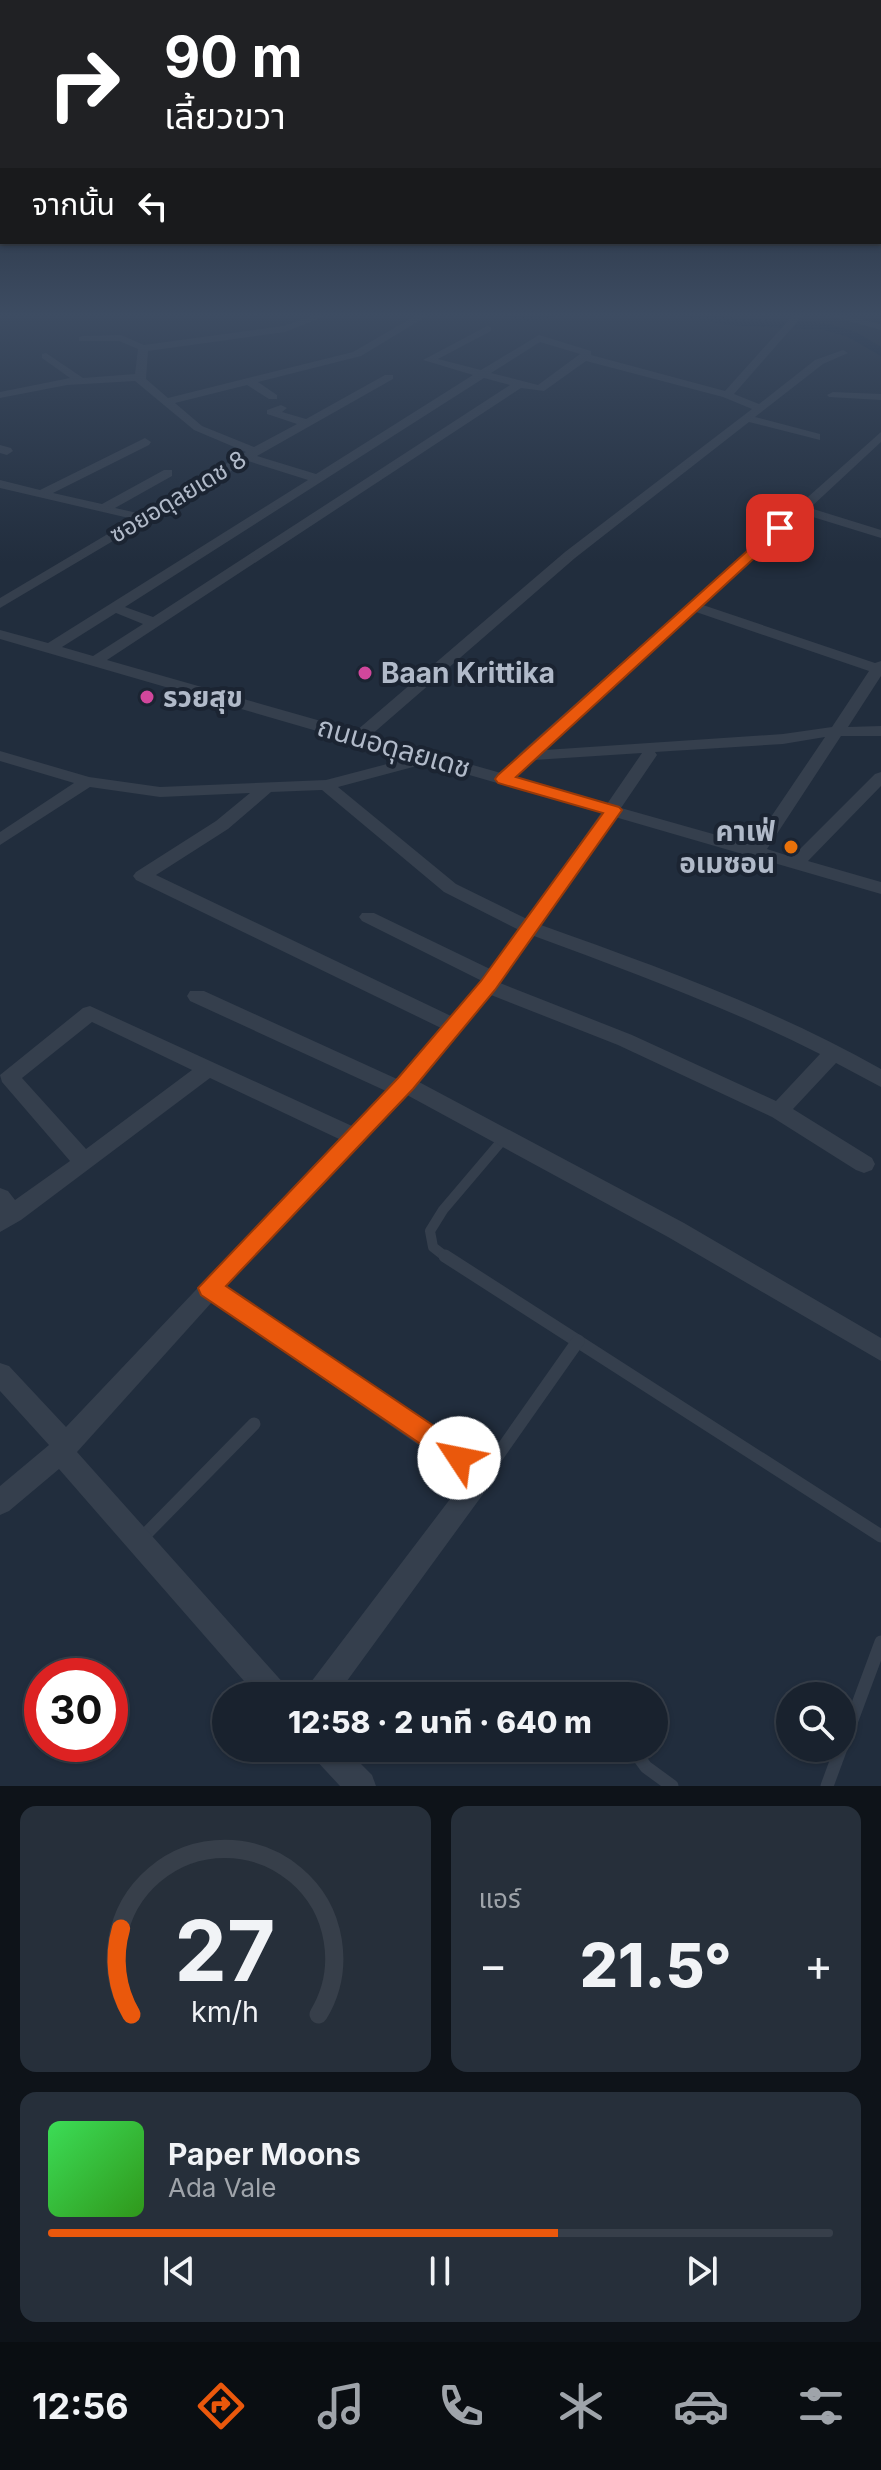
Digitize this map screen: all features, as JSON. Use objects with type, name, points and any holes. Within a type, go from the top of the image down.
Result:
[{"type":"street","name":"ซอยอดุลยเดช 8","points":[[159,396],[198,428],[251,455]]},
{"type":"street","points":[[165,402],[188,396]]},
{"type":"street","points":[[251,455],[355,396]]},
{"type":"street","points":[[96,661],[155,623],[319,479],[449,396]]},
{"type":"street","points":[[51,648],[115,608],[250,542],[498,396]]},
{"type":"street","points":[[730,396],[762,409]]},
{"type":"street","points":[[359,737],[570,555],[777,396]]},
{"type":"street","points":[[281,408],[271,412],[307,423]]},
{"type":"street","points":[[749,419],[816,437]]},
{"type":"street","points":[[504,779],[881,436]]},
{"type":"street","points":[[41,494],[145,442]]},
{"type":"street","points":[[251,455],[319,479]]},
{"type":"street","name":"ซอยอดุลยเดช 8","points":[[0,604],[251,455]]},
{"type":"street","points":[[103,509],[168,473]]},
{"type":"street","points":[[0,484],[143,518]]},
{"type":"street","points":[[801,509],[881,534]]},
{"type":"street","points":[[694,607],[880,668],[756,852]]},
{"type":"street","points":[[115,608],[155,623]]},
{"type":"street","name":"ถนนอดุลยเดช","points":[[0,634],[881,888]]},
{"type":"street","points":[[526,756],[881,731]]},
{"type":"street","points":[[0,1502],[63,1449],[210,1288],[403,1086],[490,982],[649,755]]},
{"type":"street","points":[[0,756],[87,782],[160,792],[326,785],[429,757]]},
{"type":"street","points":[[796,863],[881,777]]},
{"type":"street","points":[[0,840],[87,782]]},
{"type":"street","points":[[326,785],[450,888],[530,928],[669,978],[766,1018],[881,1079]]},
{"type":"street","points":[[264,790],[222,825],[142,876],[454,1026]]},
{"type":"street","points":[[368,917],[490,982],[779,1111],[864,1164]]},
{"type":"street","points":[[197,996],[403,1086],[505,1137],[676,1230],[881,1350]]},
{"type":"street","points":[[84,1162],[9,1077],[90,1013],[355,1137]]},
{"type":"street","points":[[779,1111],[834,1052]]},
{"type":"street","points":[[4,1211],[84,1162],[209,1068]]},
{"type":"street","points":[[210,1288],[484,1475],[329,1682]]},
{"type":"street","points":[[0,1374],[138,1541],[264,1682]]},
{"type":"street","points":[[338,1762],[361,1786]]},
{"type":"lane","points":[[505,1137],[443,1210],[430,1231],[433,1247],[456,1265],[772,1469],[881,1536]]},
{"type":"lane","points":[[484,1475],[578,1341]]},
{"type":"lane","points":[[138,1541],[254,1424]]},
{"type":"lane","points":[[856,1709],[881,1642]]},
{"type":"lane","points":[[642,1762],[672,1786]]},
{"type":"lane","points":[[827,1786],[836,1762]]},
{"type":"place","name":"Baan Krittika","points":[[365,673]]},
{"type":"place","name":"รวยสุข","points":[[147,697]]},
{"type":"place","name":"คาเฟ่ อเมซอน","points":[[791,847]]},
{"type":"route","points":[[459,1458],[210,1288],[405,1084],[488,986],[613,810],[504,779],[780,528]]}]
